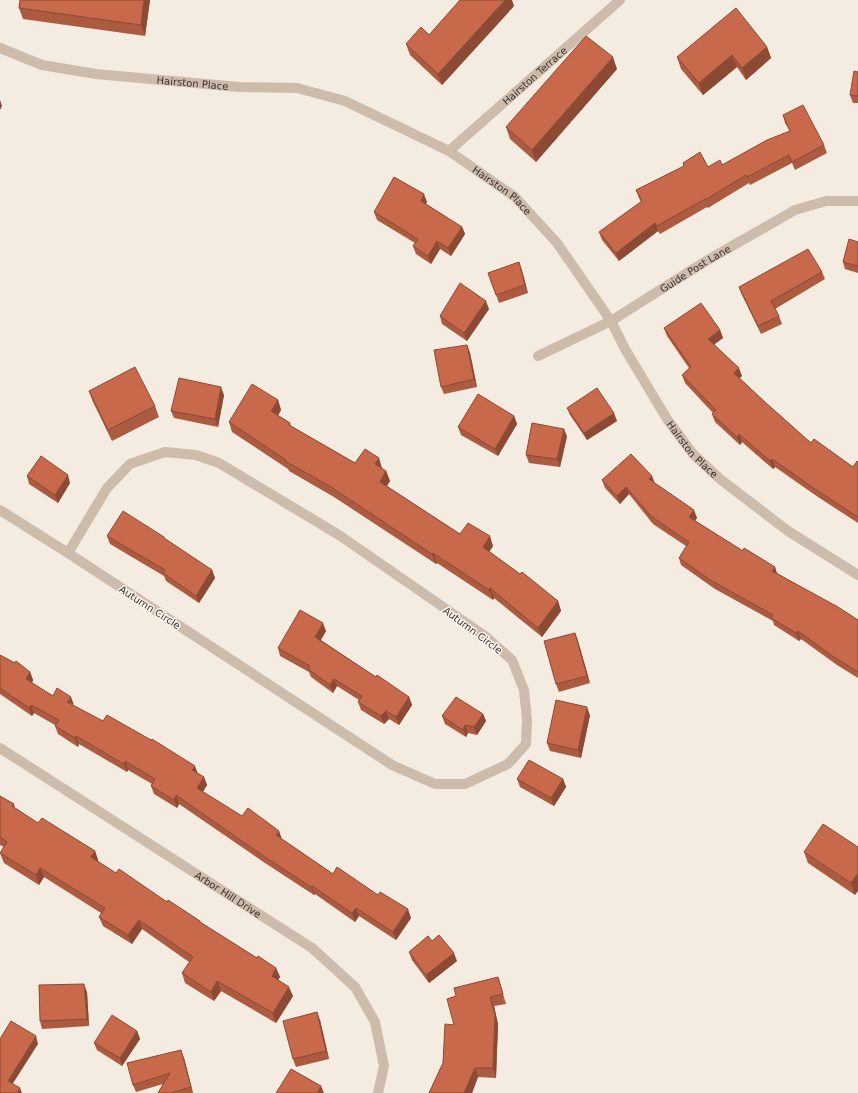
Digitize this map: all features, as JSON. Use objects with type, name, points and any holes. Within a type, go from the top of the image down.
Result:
[{"type":"street","name":"Hairston Terrace","points":[[449,151],[620,0]]},
{"type":"street","name":"Hairston Place","points":[[0,48],[42,65],[96,74],[239,87],[297,88],[346,101],[449,151],[515,198],[557,243],[611,321],[625,349],[667,419],[694,454],[720,479],[788,531],[858,575]]},
{"type":"street","name":"Guide Post Lane","points":[[538,356],[611,321],[706,262],[795,210],[826,201],[858,201]]},
{"type":"street","name":"Autumn Circle","points":[[0,510],[392,765],[434,784],[465,784],[508,764],[526,744],[527,720],[524,690],[512,660],[485,636],[339,535],[219,463],[196,455],[166,452],[130,464],[106,488],[68,553]]},
{"type":"street","name":"Arbor Hill Drive","points":[[0,748],[318,952],[355,987],[375,1022],[384,1066],[378,1093]]},
{"type":"building","points":[[20,0],[144,0],[141,25],[19,8]]},
{"type":"building","points":[[460,0],[505,0],[438,74],[406,44],[421,27],[429,35]]},
{"type":"building","points":[[736,8],[767,47],[742,68],[732,55],[699,83],[677,57]]},
{"type":"building","points":[[586,36],[613,57],[532,150],[506,127]]},
{"type":"building","points":[[854,71],[858,72],[858,96],[850,95]]},
{"type":"building","points":[[803,105],[824,145],[792,162],[789,155],[747,177],[746,175],[705,200],[657,226],[655,223],[616,253],[599,232],[642,201],[636,190],[684,166],[683,163],[700,152],[708,167],[720,160],[722,165],[767,140],[790,131],[783,115]]},
{"type":"building","points":[[394,177],[424,194],[421,201],[462,227],[448,248],[437,241],[428,256],[413,246],[418,239],[374,212]]},
{"type":"building","points":[[849,239],[858,242],[858,266],[843,262]]},
{"type":"building","points":[[808,249],[822,272],[771,301],[779,316],[758,326],[739,287]]},
{"type":"building","points":[[519,262],[525,285],[496,295],[488,273]]},
{"type":"building","points":[[460,283],[486,301],[464,333],[440,316]]},
{"type":"building","points":[[701,303],[720,330],[708,339],[739,368],[734,373],[811,443],[814,439],[853,467],[857,461],[858,462],[858,517],[772,459],[770,461],[739,434],[737,437],[712,414],[716,410],[682,375],[691,367],[664,328]]},
{"type":"building","points":[[467,345],[474,379],[441,387],[434,350]]},
{"type":"building","points":[[135,367],[155,406],[108,430],[89,391]]},
{"type":"building","points":[[179,378],[221,387],[215,419],[171,411]]},
{"type":"building","points":[[252,384],[278,400],[271,411],[290,423],[289,425],[355,463],[365,449],[379,458],[375,464],[386,471],[380,482],[460,534],[468,523],[490,536],[483,547],[520,574],[522,572],[558,601],[538,628],[490,588],[489,590],[331,487],[285,461],[286,460],[229,422]]},
{"type":"building","points":[[597,388],[614,413],[584,433],[567,408]]},
{"type":"building","points":[[478,394],[514,416],[495,449],[458,427]]},
{"type":"building","points":[[532,423],[564,429],[557,459],[526,455]]},
{"type":"building","points":[[631,454],[652,476],[649,479],[694,510],[689,517],[743,551],[744,548],[775,567],[772,571],[838,607],[858,620],[858,672],[798,631],[796,633],[771,618],[773,615],[712,581],[679,558],[689,542],[651,516],[626,487],[617,496],[602,480]]},
{"type":"building","points":[[41,456],[68,475],[55,495],[27,476]]},
{"type":"building","points":[[123,511],[212,570],[196,596],[163,573],[165,570],[107,536]]},
{"type":"building","points":[[300,610],[323,623],[315,637],[376,677],[377,675],[409,697],[396,717],[386,711],[381,716],[358,702],[362,696],[334,679],[330,685],[308,669],[310,666],[278,648]]},
{"type":"building","points":[[575,633],[587,676],[556,684],[544,641]]},
{"type":"building","points":[[0,655],[15,663],[16,661],[30,672],[26,679],[53,696],[57,688],[71,697],[67,702],[103,721],[107,715],[151,740],[152,739],[195,766],[192,770],[204,777],[197,788],[242,816],[248,808],[279,831],[276,835],[333,874],[337,867],[378,895],[380,892],[408,909],[393,932],[356,908],[352,913],[262,855],[176,795],[174,800],[151,786],[155,779],[125,761],[124,764],[76,736],[75,738],[55,726],[59,720],[31,705],[29,708],[0,688]]},
{"type":"building","points":[[456,697],[483,714],[474,727],[465,725],[463,730],[442,716]]},
{"type":"building","points":[[556,700],[587,707],[578,750],[547,743]]},
{"type":"building","points":[[529,760],[563,779],[551,798],[517,779]]},
{"type":"building","points":[[0,796],[14,804],[12,806],[38,823],[42,818],[95,851],[91,857],[116,873],[119,869],[167,902],[168,900],[257,958],[258,956],[276,968],[272,976],[289,987],[273,1013],[217,981],[211,992],[182,973],[193,957],[139,920],[128,935],[99,917],[105,908],[40,868],[36,875],[0,853],[7,842],[0,837]]},
{"type":"building","points":[[823,824],[858,847],[858,873],[851,883],[804,852]]},
{"type":"building","points":[[439,935],[454,953],[426,975],[409,952],[428,936],[432,941]]},
{"type":"building","points":[[498,977],[503,994],[490,997],[495,1015],[493,1068],[475,1068],[464,1093],[429,1093],[443,1063],[445,1024],[454,1025],[447,999],[456,996],[454,988]]},
{"type":"building","points":[[84,984],[87,1019],[40,1021],[39,985]]},
{"type":"building","points":[[317,1012],[326,1051],[293,1059],[283,1021]]},
{"type":"building","points":[[112,1015],[137,1031],[120,1058],[94,1043]]},
{"type":"building","points":[[11,1021],[36,1036],[8,1081],[20,1088],[17,1093],[0,1093],[0,1039]]},
{"type":"building","points":[[181,1050],[191,1087],[171,1093],[158,1093],[170,1073],[133,1085],[127,1063]]},
{"type":"building","points":[[291,1069],[321,1086],[317,1093],[276,1093]]}]
